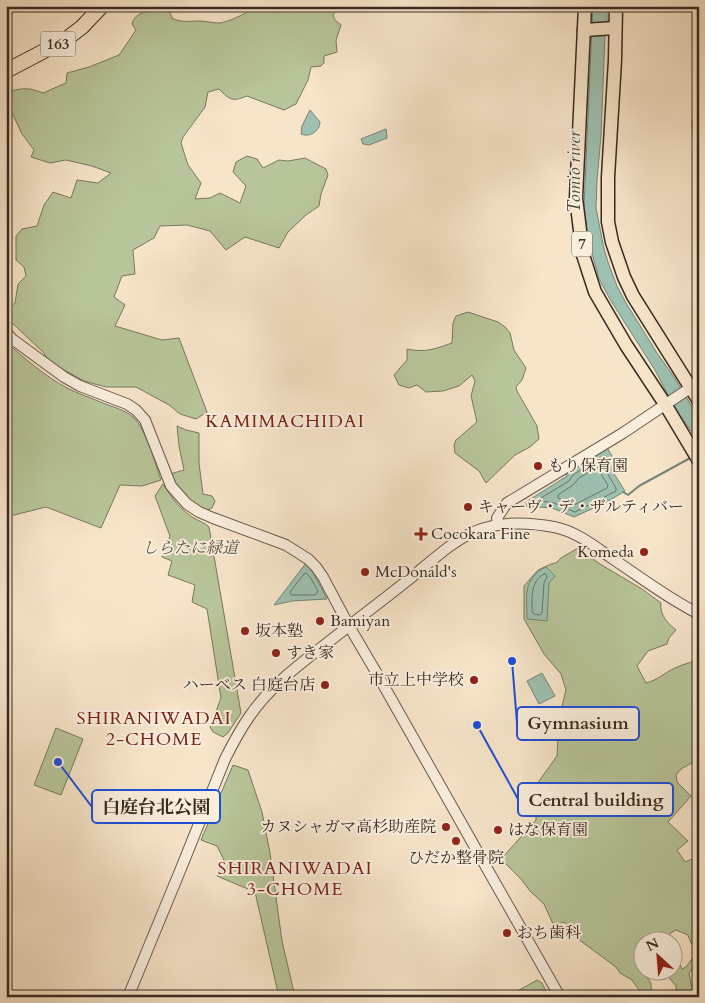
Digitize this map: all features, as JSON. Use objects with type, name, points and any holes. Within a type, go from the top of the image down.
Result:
[{"type":"highway","name":"163","points":[[6,71],[65,40],[82,27],[102,6]]},
{"type":"main road","name":"7","points":[[585,6],[576,198],[583,255],[595,292],[626,346],[665,404],[696,456]]},
{"type":"main road","name":"7","points":[[616,6],[615,60],[608,177],[608,222],[612,242],[624,277],[633,296],[695,384],[699,401]]},
{"type":"main road","points":[[584,30],[615,28]]},
{"type":"street","points":[[6,332],[12,339],[64,378],[128,404],[136,410],[146,420],[171,486],[187,504],[213,518],[286,545],[300,553],[316,567],[560,997]]},
{"type":"street","points":[[498,525],[497,518],[507,503],[622,433],[695,384]]},
{"type":"street","points":[[128,997],[214,785],[232,744],[249,716],[279,683],[303,662],[452,544],[476,531],[498,525],[515,523],[536,524],[568,530],[678,603],[699,614]]},
{"type":"green space","points":[[285,6],[340,6],[333,15],[335,20],[341,25],[336,40],[337,52],[324,56],[324,63],[321,66],[311,67],[308,80],[296,104],[284,110],[247,96],[232,99],[219,89],[208,92],[205,107],[183,137],[181,143],[188,165],[201,183],[195,199],[210,198],[220,193],[240,203],[246,186],[233,172],[236,162],[247,156],[257,159],[263,168],[279,160],[288,161],[305,158],[326,169],[328,175],[319,206],[288,232],[279,248],[245,237],[226,250],[210,231],[187,225],[160,226],[154,238],[133,250],[135,274],[122,276],[114,297],[125,305],[115,326],[162,340],[179,338],[207,412],[196,419],[180,414],[169,405],[136,387],[106,387],[84,381],[48,361],[44,353],[10,321],[8,308],[15,303],[18,284],[26,276],[24,267],[16,260],[16,236],[22,229],[37,226],[44,205],[53,192],[71,198],[77,180],[98,183],[111,173],[66,160],[50,163],[31,157],[34,150],[22,134],[8,104],[9,92],[26,89],[43,93],[66,83],[67,73],[89,67],[119,55],[136,30],[132,24],[134,19],[142,13],[165,11],[170,12],[172,18],[179,21],[219,23],[254,10],[268,10],[275,13]]},
{"type":"green space","points":[[699,103],[699,160],[693,159],[692,122]]},
{"type":"green space","points":[[468,312],[498,322],[510,333],[514,350],[526,368],[522,380],[516,387],[517,391],[537,426],[539,439],[530,447],[515,455],[486,483],[479,471],[455,453],[454,445],[456,440],[477,422],[471,396],[475,381],[472,375],[459,386],[443,391],[426,392],[417,385],[409,388],[399,385],[394,375],[407,360],[407,349],[430,350],[452,343],[453,323],[456,316]]},
{"type":"green space","points":[[6,342],[28,361],[59,383],[126,412],[138,422],[150,447],[161,480],[142,486],[120,485],[101,528],[46,507],[6,517]]},
{"type":"green space","points":[[177,426],[199,433],[199,463],[203,494],[212,496],[215,501],[212,508],[206,511],[193,504],[184,496],[170,474],[184,470]]},
{"type":"green space","name":"しらたに緑道","points":[[163,484],[183,510],[209,527],[241,713],[228,733],[223,737],[213,732],[210,727],[221,698],[207,609],[192,602],[195,585],[168,575],[172,561],[162,557],[170,536],[155,496]]},
{"type":"green space","points":[[578,548],[661,603],[663,615],[667,622],[676,630],[669,638],[667,644],[648,651],[637,666],[646,683],[671,670],[699,659],[699,759],[681,769],[676,775],[677,782],[691,796],[668,822],[688,841],[677,850],[685,862],[699,856],[699,953],[697,948],[691,943],[688,935],[682,932],[682,930],[632,930],[632,980],[620,973],[616,967],[578,939],[564,922],[554,926],[544,904],[530,891],[502,858],[536,820],[536,809],[543,795],[542,791],[537,787],[539,781],[557,756],[559,719],[566,690],[561,674],[544,654],[524,619],[524,586],[538,570],[556,563]]},
{"type":"green space","points":[[56,728],[83,739],[61,795],[34,785]]},
{"type":"green space","points":[[233,765],[248,770],[262,812],[270,853],[282,941],[295,997],[279,997],[255,892],[217,876],[224,860],[217,846],[201,840]]},
{"type":"green space","points":[[699,955],[699,969],[694,968],[689,973],[691,984],[699,994],[699,997],[677,997],[676,986],[671,980],[682,980],[682,969],[686,967],[694,956]]},
{"type":"green space","points":[[537,980],[542,983],[549,997],[507,997]]},
{"type":"green space","points":[[632,980],[650,981],[650,997],[644,997]]},
{"type":"water","points":[[593,6],[607,6],[596,208],[604,249],[617,286],[626,303],[699,418],[699,442],[676,410],[655,370],[611,301],[599,279],[588,239],[584,205]]},
{"type":"water","points":[[310,110],[320,122],[320,125],[314,133],[304,135],[301,134],[302,126]]},
{"type":"water","points":[[386,129],[387,138],[369,145],[363,144],[361,139]]},
{"type":"water","points":[[607,448],[618,465],[611,469],[625,491],[607,502],[574,517],[552,508],[526,506],[526,502],[567,476],[565,473]]},
{"type":"water","points":[[306,563],[327,599],[292,601],[274,605]]},
{"type":"water","points":[[546,567],[555,576],[549,583],[547,621],[527,619],[529,583],[538,572]]},
{"type":"water","points":[[542,673],[555,696],[539,704],[527,681]]},
{"type":"waterway","points":[[623,492],[628,495],[639,486],[692,457]]},
{"type":"place","name":"もり保育園","points":[[538,466]]},
{"type":"place","name":"キャーヴ・デ・ザルティバー","points":[[468,507]]},
{"type":"place","name":"Cocokara Fine","points":[[421,534]]},
{"type":"place","name":"Komeda","points":[[644,552]]},
{"type":"place","name":"McDonald's","points":[[365,572]]},
{"type":"place","name":"Bamiyan","points":[[320,621]]},
{"type":"place","name":"坂本塾","points":[[245,631]]},
{"type":"place","name":"すき家","points":[[276,653]]},
{"type":"place","name":"Gymnasium","points":[[512,661]]},
{"type":"place","name":"市立上中学校","points":[[474,680]]},
{"type":"place","name":"ハーベス 白庭台店","points":[[325,685]]},
{"type":"place","name":"Central building","points":[[477,725]]},
{"type":"place","name":"白庭台北公園","points":[[58,762]]},
{"type":"place","name":"カヌシャガマ高杉助産院","points":[[446,827]]},
{"type":"place","name":"はな保育園","points":[[498,830]]},
{"type":"place","name":"ひだか整骨院","points":[[456,841]]},
{"type":"place","name":"おち歯科","points":[[507,933]]},
{"type":"district","name":"KAMIMACHIDAI","points":[[285,421]]},
{"type":"district","name":"SHIRANIWADAI 2-CHOME","points":[[154,728]]},
{"type":"district","name":"SHIRANIWADAI 3-CHOME","points":[[295,878]]},
{"type":"water label","name":"Tomio river","points":[[574,172]]}]
